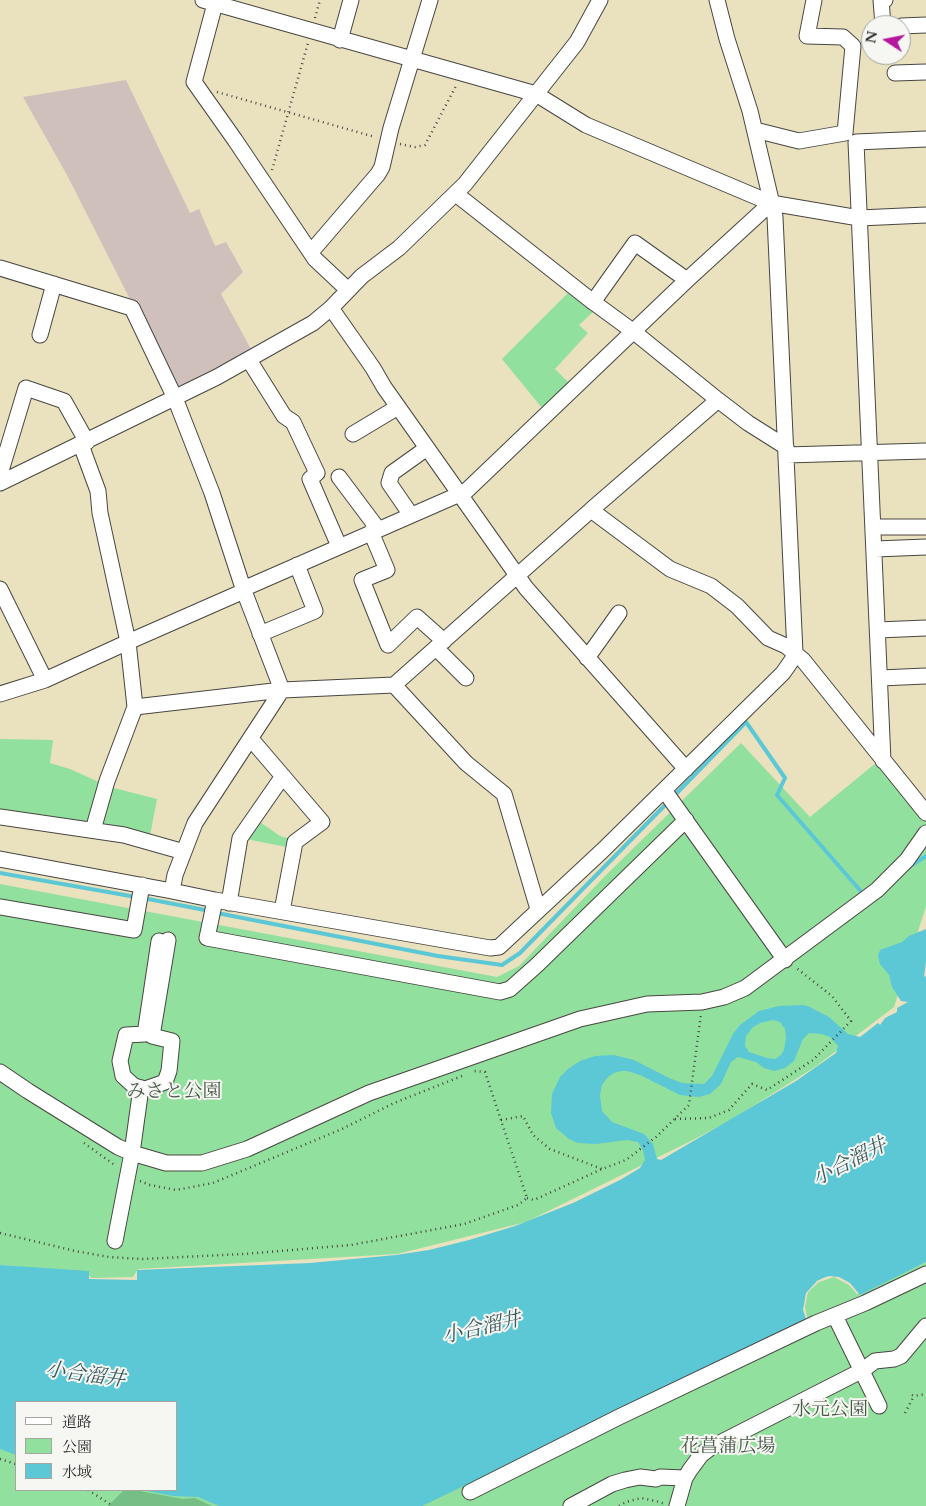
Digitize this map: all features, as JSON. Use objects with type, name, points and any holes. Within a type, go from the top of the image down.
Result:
[{"type":"street","points":[[340,40],[351,0]]},
{"type":"street","points":[[311,252],[382,167],[430,0]]},
{"type":"street","points":[[0,483],[175,398],[249,360],[313,323],[331,308],[362,276],[399,248],[456,194],[577,42],[600,0]]},
{"type":"street","points":[[0,859],[222,902],[490,948],[499,947],[602,851],[782,673],[795,653],[775,217],[755,130],[727,40],[717,0]]},
{"type":"street","points":[[755,130],[799,141],[845,133],[853,46],[843,37],[807,36],[814,0]]},
{"type":"street","points":[[882,15],[881,0],[885,0]]},
{"type":"street","points":[[348,290],[315,259],[194,82],[212,1],[312,27],[340,40],[536,94],[586,125],[772,203],[860,218],[926,215]]},
{"type":"street","points":[[911,26],[926,25]]},
{"type":"street","points":[[895,73],[926,72]]},
{"type":"street","points":[[884,761],[856,142],[926,139]]},
{"type":"street","points":[[456,194],[634,332],[718,400],[786,451],[870,453],[926,451]]},
{"type":"street","points":[[0,694],[45,680],[339,546],[460,495],[687,280],[772,203]]},
{"type":"street","points":[[593,302],[635,243],[687,280]]},
{"type":"street","points":[[0,268],[132,308],[175,398],[212,493],[243,590],[282,690]]},
{"type":"street","points":[[40,335],[54,284]]},
{"type":"street","points":[[331,308],[518,577],[587,658],[686,768]]},
{"type":"street","points":[[249,360],[284,416],[293,422],[317,474],[310,479],[339,546]]},
{"type":"street","points":[[0,474],[26,388],[64,401],[84,443],[98,491],[100,513],[128,642],[135,708],[107,781],[93,830]]},
{"type":"street","points":[[135,708],[282,690],[394,685],[718,400]]},
{"type":"street","points":[[353,434],[398,407]]},
{"type":"street","points":[[411,515],[389,483],[392,473],[427,448]]},
{"type":"street","points":[[339,476],[375,531],[387,570],[362,580],[388,645],[417,617],[466,678]]},
{"type":"street","points":[[591,510],[670,569],[711,586],[737,606],[768,638],[786,646],[803,660],[926,813]]},
{"type":"street","points":[[874,527],[926,527]]},
{"type":"street","points":[[875,550],[926,547]]},
{"type":"street","points":[[260,634],[315,611],[297,565]]},
{"type":"street","points":[[0,589],[45,680]]},
{"type":"street","points":[[587,658],[619,613]]},
{"type":"street","points":[[878,630],[926,628]]},
{"type":"street","points":[[880,678],[926,676]]},
{"type":"street","points":[[394,685],[466,763],[504,794],[538,909]]},
{"type":"street","points":[[172,891],[175,875],[195,823],[282,690]]},
{"type":"street","points":[[251,739],[322,822],[295,842],[282,912]]},
{"type":"street","points":[[283,776],[240,838],[222,902],[207,938],[500,992],[510,989],[537,965],[686,820]]},
{"type":"street","points":[[664,790],[785,960]]},
{"type":"street","points":[[0,816],[124,835],[184,852]]},
{"type":"street","points":[[0,1072],[110,1142],[132,1153],[166,1162],[202,1163],[247,1149],[369,1093],[580,1019],[647,1004],[702,1002],[724,997],[745,988],[877,890],[906,860],[926,833]]},
{"type":"street","points":[[0,906],[134,930],[142,885]]},
{"type":"street","points":[[164,941],[152,1036],[172,1041],[169,1071],[166,1082],[145,1089],[141,1088],[134,1086],[123,1076],[120,1061],[126,1035],[145,1034],[164,941]]},
{"type":"street","points":[[115,1241],[132,1153],[141,1088]]},
{"type":"street","points":[[470,1492],[619,1417],[926,1274]]},
{"type":"street","points":[[835,1316],[879,1406]]},
{"type":"street","points":[[677,1506],[685,1478],[701,1455],[710,1448],[863,1370],[875,1361],[894,1359],[901,1356],[926,1326]]},
{"type":"street","points":[[571,1506],[612,1484],[625,1480],[640,1477],[656,1479],[660,1477],[685,1478]]},
{"type":"path","points":[[267,187],[320,0]]},
{"type":"path","points":[[196,86],[415,148],[425,145],[462,75]]},
{"type":"path","points":[[675,1119],[709,1118],[729,1110],[752,1084],[767,1090],[813,1060],[851,1021],[832,996],[785,960]]},
{"type":"path","points":[[527,1198],[534,1200],[602,1168],[626,1160],[656,1138],[689,1105],[699,1016],[710,1000]]},
{"type":"path","points":[[82,1142],[127,1175],[150,1185],[176,1190],[213,1184],[342,1129],[394,1103],[476,1070],[485,1072],[527,1198]]},
{"type":"path","points":[[501,1120],[523,1116],[533,1135],[550,1149],[602,1168]]},
{"type":"path","points":[[0,1233],[109,1257],[141,1259],[207,1256],[351,1245],[464,1224],[518,1205],[527,1198]]},
{"type":"path","points":[[905,1413],[913,1396],[926,1394]]},
{"type":"path","points":[[0,1459],[15,1464]]},
{"type":"path","points":[[90,1491],[113,1506]]},
{"type":"path","points":[[619,1506],[640,1498],[656,1501],[667,1506]]},
{"type":"shaded area","points":[[126,80],[190,213],[199,209],[215,246],[226,242],[243,272],[221,294],[252,351],[176,390],[67,175],[23,97]]},
{"type":"green space","points":[[568,293],[593,312],[579,325],[588,333],[555,369],[571,385],[542,408],[502,359]]},
{"type":"green space","points":[[0,739],[53,740],[50,763],[70,769],[110,787],[157,799],[150,836],[0,812]]},
{"type":"green space","name":"みさと公園","points":[[741,743],[810,817],[877,762],[926,822],[926,906],[894,1007],[815,1067],[734,1118],[526,1222],[397,1254],[138,1269],[133,1277],[91,1278],[88,1273],[0,1265],[0,884],[497,977],[519,966],[605,876]]},
{"type":"green space","points":[[257,820],[280,836],[294,840],[291,848],[246,839]]},
{"type":"green space","name":"水元公園","points":[[926,1262],[926,1506],[411,1506],[807,1318],[805,1306],[808,1292],[819,1282],[834,1277],[849,1285],[857,1294]]},
{"type":"green space","points":[[0,1447],[15,1451],[15,1491],[195,1490],[219,1506],[0,1506]]},
{"type":"green space","points":[[123,1491],[139,1491],[183,1499],[195,1498],[212,1506],[108,1506]]},
{"type":"water","name":"小合溜井","points":[[926,929],[924,977],[926,976],[926,1262],[860,1295],[850,1283],[839,1277],[829,1276],[823,1278],[817,1281],[806,1293],[803,1310],[807,1322],[422,1506],[219,1506],[198,1497],[173,1496],[147,1491],[178,1491],[178,1401],[15,1401],[15,1455],[0,1449],[0,1265],[89,1271],[89,1279],[137,1280],[137,1270],[310,1263],[396,1255],[429,1250],[515,1226],[573,1203],[620,1180],[640,1168],[645,1160],[643,1150],[638,1142],[627,1140],[596,1144],[578,1143],[569,1139],[556,1128],[551,1113],[552,1094],[560,1077],[568,1069],[580,1061],[595,1056],[614,1055],[634,1060],[682,1083],[704,1084],[712,1076],[733,1034],[740,1025],[759,1011],[779,1006],[803,1005],[810,1007],[829,1017],[848,1034],[860,1037],[878,1023],[880,1025],[885,1018],[897,1012],[897,1008],[908,1002],[901,1001],[892,987],[889,975],[880,964],[878,956],[880,950],[902,942],[909,936]],"holes":[[[773,1020],[780,1022],[785,1029],[786,1038],[781,1055],[775,1059],[749,1052],[745,1046],[746,1036],[752,1028],[760,1023]],[[809,1033],[830,1037],[838,1046],[836,1053],[796,1081],[661,1160],[657,1159],[653,1144],[644,1134],[612,1122],[602,1111],[600,1095],[602,1085],[614,1073],[627,1071],[640,1075],[680,1095],[699,1097],[710,1094],[721,1084],[731,1062],[738,1057],[756,1062],[764,1068],[774,1071],[785,1068],[794,1061],[803,1039]]]},
{"type":"waterway","points":[[673,797],[746,722],[785,778],[777,795],[865,896]]},
{"type":"waterway","points":[[217,913],[438,956],[502,965],[520,953],[668,802]]},
{"type":"waterway","points":[[909,867],[926,856]]},
{"type":"waterway","points":[[0,873],[136,897]]},
{"type":"waterway","points":[[143,898],[210,911]]},
{"type":"park label","name":"花菖蒲広場","points":[[728,1448]]}]
